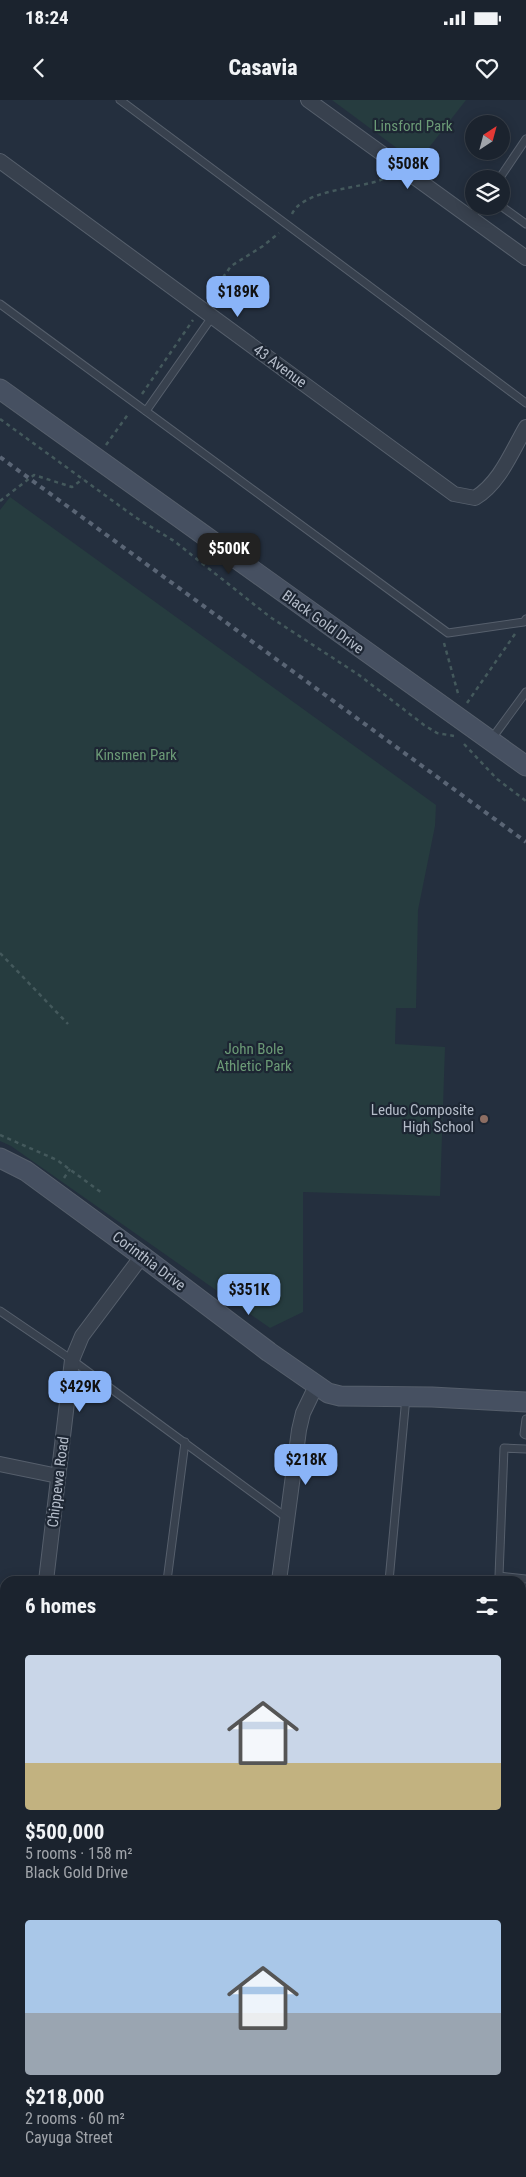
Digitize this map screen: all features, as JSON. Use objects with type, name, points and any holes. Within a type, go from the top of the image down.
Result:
[{"type":"main road","name":"Black Gold Drive","points":[[0,389],[459,713],[490,741],[526,766]]},
{"type":"main road","name":"Corinthia Drive","points":[[0,1158],[26,1171],[328,1393],[340,1396],[406,1396],[526,1402]]},
{"type":"street","points":[[308,100],[526,258]]},
{"type":"street","name":"43 Avenue","points":[[0,161],[454,494],[475,498],[492,485],[526,426]]},
{"type":"street","name":"Chippewa Road","points":[[47,1576],[72,1360],[82,1336],[142,1256]]},
{"type":"street","points":[[280,1576],[299,1430],[303,1413],[316,1386]]},
{"type":"street","points":[[0,1464],[58,1476]]},
{"type":"lane","points":[[120,100],[526,403]]},
{"type":"lane","points":[[505,170],[526,139]]},
{"type":"lane","points":[[510,212],[526,224]]},
{"type":"lane","points":[[0,304],[448,633],[525,620]]},
{"type":"lane","points":[[146,411],[207,313]]},
{"type":"lane","points":[[490,741],[526,692]]},
{"type":"lane","points":[[0,1310],[72,1360],[287,1518]]},
{"type":"lane","points":[[389,1576],[406,1396]]},
{"type":"lane","points":[[526,1419],[524,1434],[526,1435]]},
{"type":"lane","points":[[168,1576],[185,1442]]},
{"type":"lane","points":[[499,1576],[504,1448],[526,1450]]},
{"type":"path","points":[[103,450],[135,404],[207,313],[231,266],[263,246],[287,226],[295,208],[322,194],[373,183],[404,170]]},
{"type":"path","points":[[0,418],[135,517],[174,541],[270,617],[358,675],[424,725],[437,733],[454,736],[497,779],[526,801]]},
{"type":"path","points":[[0,501],[34,476],[72,486],[83,479]]},
{"type":"path","points":[[444,734],[525,620]]},
{"type":"path","points":[[440,627],[459,713]]},
{"type":"path","points":[[0,953],[68,1024]]},
{"type":"path","points":[[0,1135],[57,1160],[102,1193]]},
{"type":"green space","name":"Linsford Park","points":[[332,100],[466,100],[417,163]]},
{"type":"green space","points":[[10,497],[436,805],[435,826],[418,910],[416,1008],[396,1008],[395,1044],[445,1047],[440,1196],[303,1192],[303,1312],[270,1328],[11,1146],[0,1141],[0,510]]},
{"type":"railway","points":[[0,457],[526,842]]},
{"type":"place","name":"Leduc Composite High School","points":[[484,1119]]},
{"type":"park label","name":"Kinsmen Park","points":[[136,755]]},
{"type":"park label","name":"John Bole Athletic Park","points":[[254,1058]]}]
